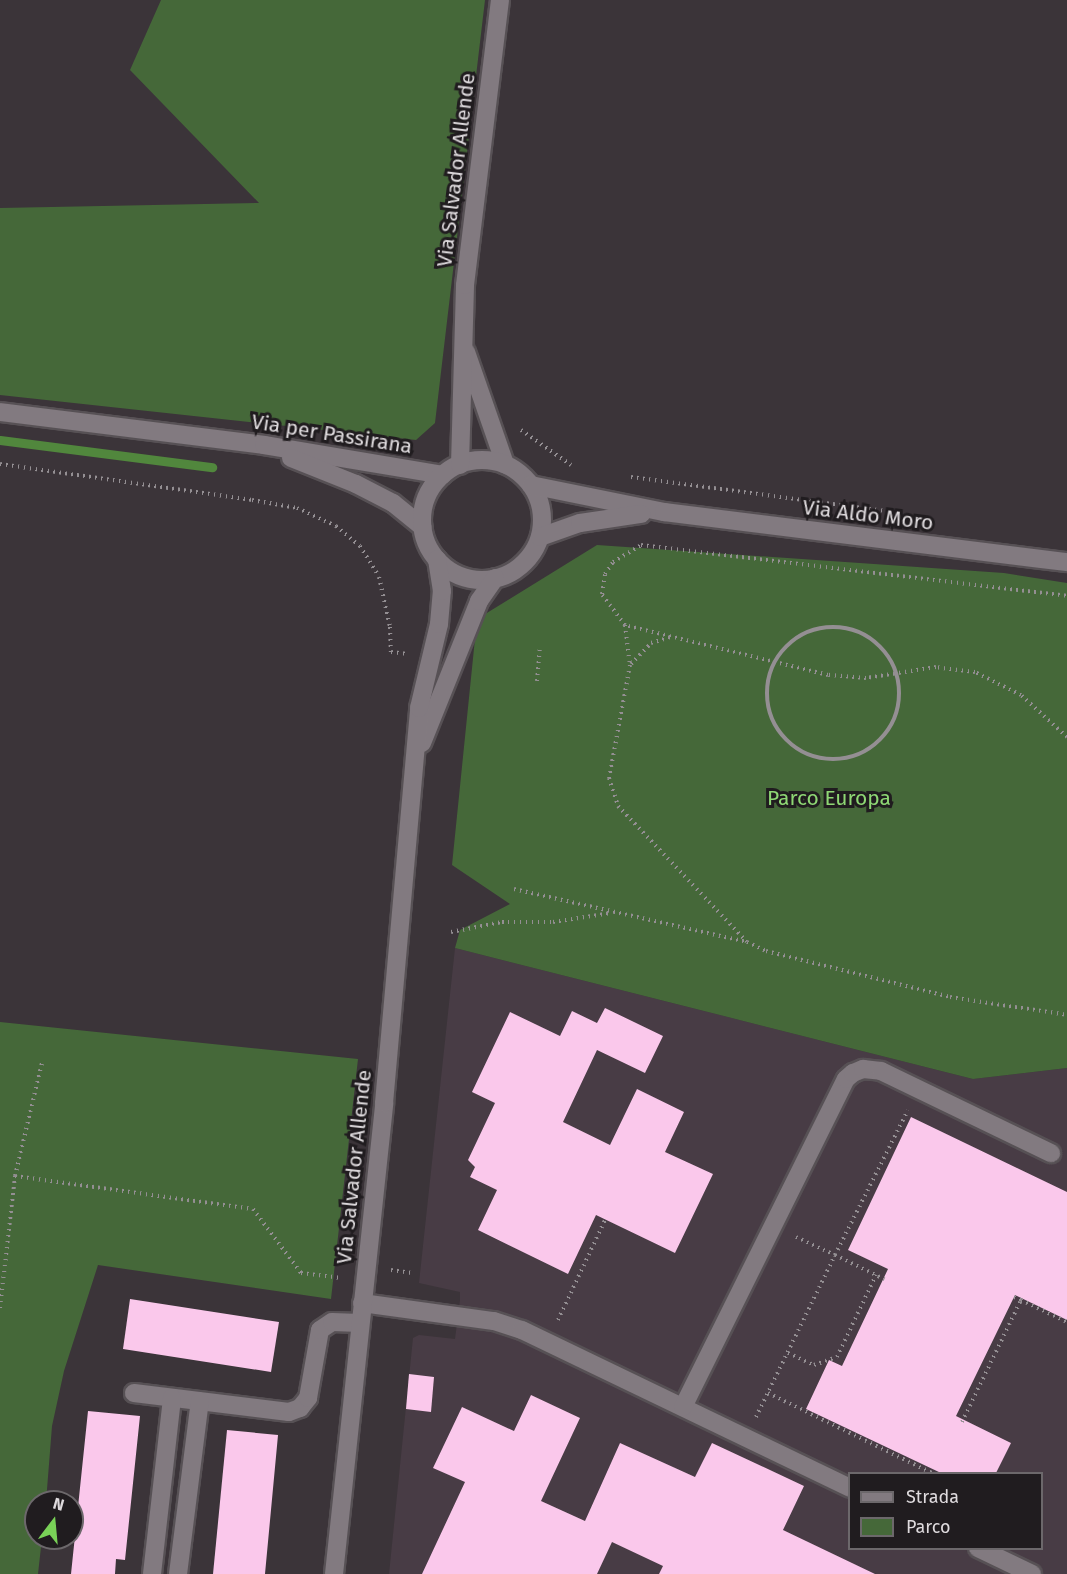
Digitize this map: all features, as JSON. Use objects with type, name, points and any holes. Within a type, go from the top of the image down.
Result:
[{"type":"street","name":"Via Salvador Allende","points":[[460,465],[465,285],[500,0]]},
{"type":"street","name":"Via Salvador Allende","points":[[463,345],[505,465]]},
{"type":"street","name":"Via per Passirana","points":[[0,412],[214,439],[443,475]]},
{"type":"street","name":"Via per Passirana","points":[[214,439],[335,474],[393,503],[423,527]]},
{"type":"street","points":[[482,461],[505,465],[531,485],[539,501],[540,537],[523,564],[495,578],[464,577],[437,559],[423,527],[427,499],[443,475],[460,465],[482,461]]},
{"type":"street","name":"Via Aldo Moro","points":[[531,485],[664,512],[1067,562]]},
{"type":"street","name":"Via Aldo Moro","points":[[540,537],[580,523],[664,512]]},
{"type":"street","name":"Via Salvador Allende","points":[[334,1574],[416,765],[419,708],[432,658],[442,591],[437,559]]},
{"type":"street","name":"Via Salvador Allende","points":[[416,765],[444,683],[479,601],[495,578]]},
{"type":"street","points":[[683,1407],[846,1079],[862,1069],[872,1069],[1051,1153]]},
{"type":"street","points":[[362,1303],[494,1321],[547,1342],[848,1488]]},
{"type":"street","points":[[134,1393],[289,1412],[300,1408],[311,1390],[320,1330],[332,1322],[360,1323]]},
{"type":"street","points":[[152,1574],[172,1398]]},
{"type":"street","points":[[178,1574],[200,1401]]},
{"type":"street","points":[[982,1550],[1032,1574]]},
{"type":"path","points":[[513,420],[528,438],[574,466]]},
{"type":"path","points":[[0,464],[297,508],[336,526],[360,546],[379,577],[391,652],[432,658]]},
{"type":"path","points":[[619,475],[895,513]]},
{"type":"path","points":[[747,942],[618,806],[609,778],[630,665],[626,624],[602,594],[605,574],[613,562],[641,545],[1067,596]]},
{"type":"path","points":[[626,624],[773,663],[847,677],[936,667],[975,672],[1022,695],[1067,736]]},
{"type":"path","points":[[837,626],[873,640],[887,654],[896,671],[898,703],[886,733],[870,748],[850,757],[829,759],[808,754],[789,742],[776,726],[768,705],[767,684],[773,663],[800,635],[837,626]]},
{"type":"path","points":[[630,665],[651,644],[671,637]]},
{"type":"path","points":[[537,681],[540,649]]},
{"type":"path","points":[[513,889],[747,942],[766,951],[950,997],[1067,1015]]},
{"type":"path","points":[[451,932],[502,922],[553,922],[615,913]]},
{"type":"path","points":[[0,1308],[15,1176],[42,1064]]},
{"type":"path","points":[[753,1423],[918,1089]]},
{"type":"path","points":[[15,1176],[253,1209],[301,1273],[344,1279]]},
{"type":"path","points":[[547,1342],[605,1220]]},
{"type":"path","points":[[773,1226],[884,1278]]},
{"type":"path","points":[[381,1269],[412,1273]]},
{"type":"path","points":[[788,1353],[814,1365],[837,1357],[876,1275]]},
{"type":"path","points":[[1014,1297],[1067,1322]]},
{"type":"path","points":[[962,1422],[1021,1300]]},
{"type":"path","points":[[768,1393],[932,1472]]},
{"type":"shaded area","points":[[455,948],[973,1079],[1067,1068],[1067,1574],[389,1574],[413,1338],[419,1335],[455,1339],[460,1292],[419,1283]]},
{"type":"green space","points":[[161,0],[485,0],[435,423],[416,440],[0,395],[0,208],[259,203],[130,70]]},
{"type":"green space","name":"Parco Europa","points":[[597,545],[1004,573],[1067,583],[1067,1068],[973,1079],[455,948],[460,930],[510,904],[452,865],[477,619]]},
{"type":"green space","points":[[0,1022],[358,1059],[331,1299],[98,1265],[64,1371],[52,1426],[47,1490],[24,1490],[24,1550],[41,1550],[38,1574],[0,1574]]},
{"type":"building","points":[[605,1008],[663,1036],[645,1073],[597,1050],[563,1122],[610,1145],[637,1089],[684,1112],[665,1152],[713,1174],[675,1253],[596,1215],[568,1274],[478,1230],[497,1190],[470,1177],[475,1167],[468,1160],[495,1103],[472,1092],[510,1012],[560,1036],[572,1011],[597,1023]]},
{"type":"building","points":[[911,1117],[1067,1192],[1067,1320],[1015,1295],[956,1416],[1011,1443],[996,1472],[939,1472],[806,1409],[829,1360],[842,1366],[888,1269],[848,1250]]},
{"type":"building","points":[[130,1299],[279,1322],[271,1372],[123,1349]]},
{"type":"building","points":[[409,1374],[434,1377],[431,1412],[406,1409]]},
{"type":"building","points":[[531,1395],[580,1418],[541,1501],[585,1521],[620,1443],[695,1477],[712,1443],[804,1486],[783,1530],[875,1574],[659,1574],[663,1566],[612,1542],[597,1574],[422,1574],[465,1482],[433,1468],[462,1407],[514,1431]]},
{"type":"building","points":[[88,1411],[140,1416],[125,1560],[116,1559],[115,1574],[71,1574],[74,1550],[84,1550],[84,1490],[80,1490]]},
{"type":"building","points":[[227,1430],[278,1435],[265,1574],[213,1574]]},
{"type":"waterway","points":[[0,440],[212,467]]}]
